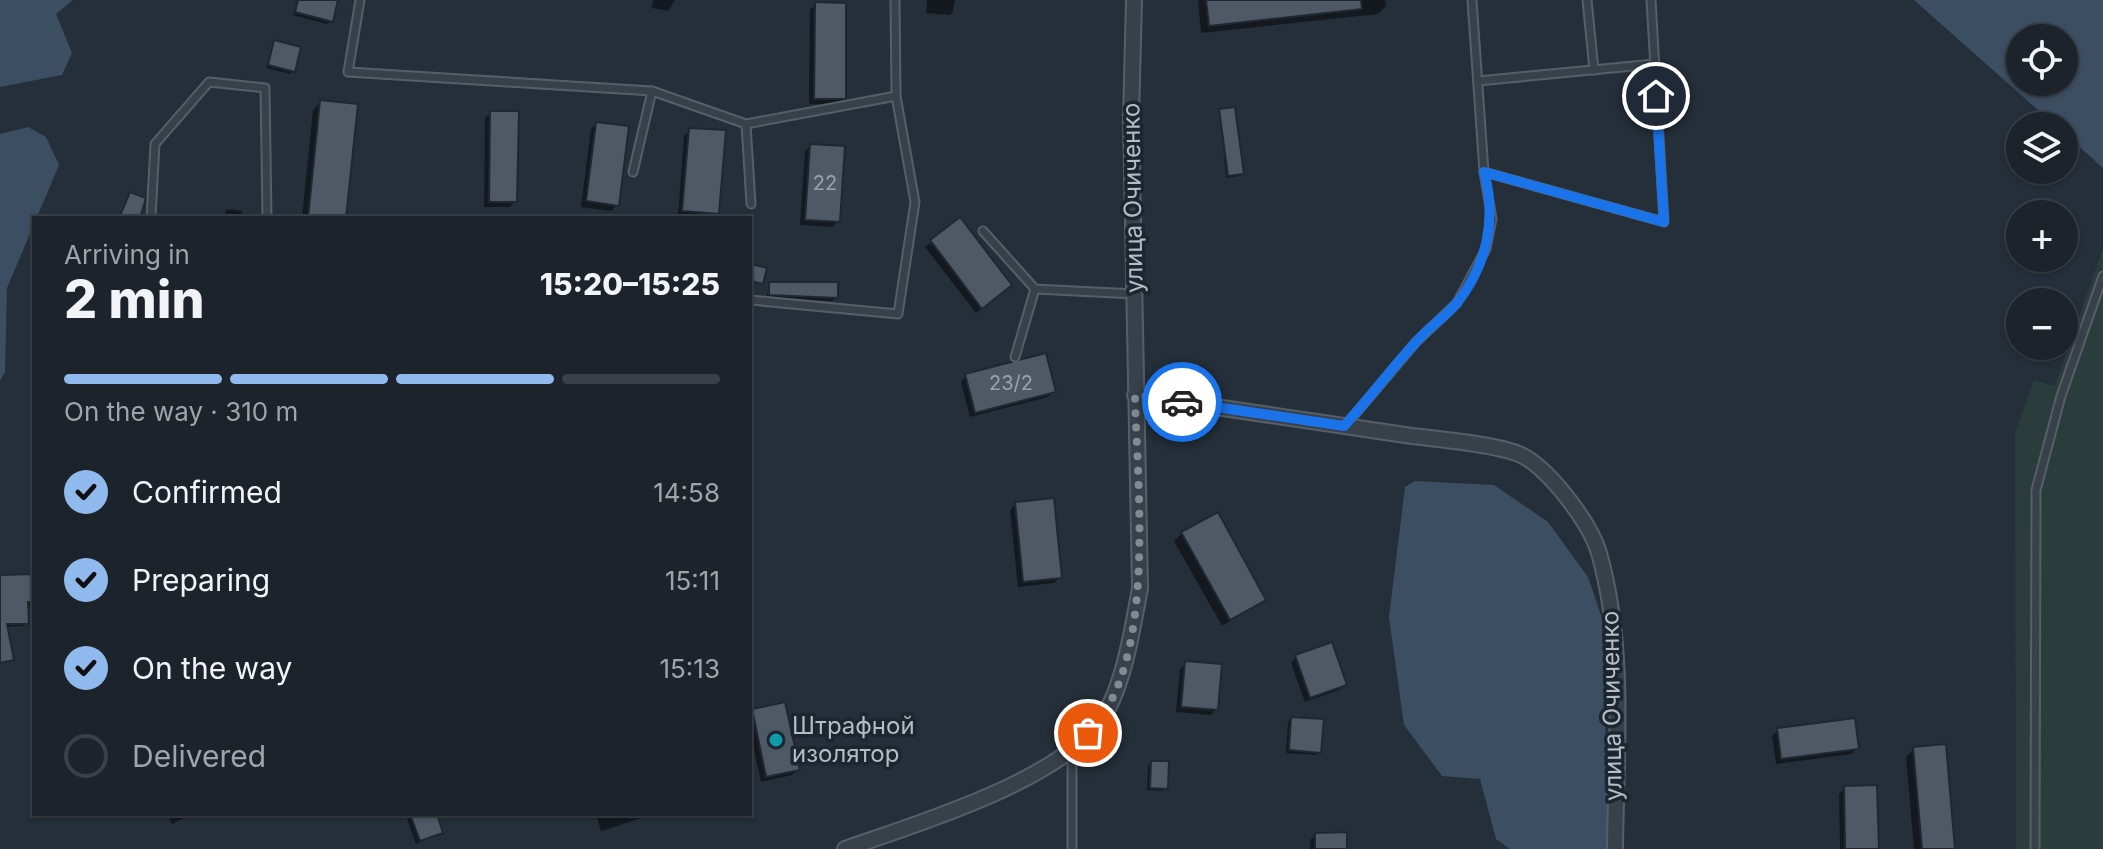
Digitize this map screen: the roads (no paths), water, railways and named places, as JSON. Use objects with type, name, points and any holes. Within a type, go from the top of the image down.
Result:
[{"type":"street","name":"улица Очиченко","points":[[845,849],[1012,787],[1072,748],[1103,717],[1127,655],[1140,588],[1135,395],[1134,0]]},
{"type":"street","name":"улица Очиченко","points":[[1135,395],[1524,456],[1552,481],[1575,510],[1598,549],[1612,609],[1616,685],[1615,849]]},
{"type":"lane","points":[[360,0],[348,72],[652,91],[746,124],[896,96]]},
{"type":"lane","points":[[752,300],[898,314],[915,202],[896,96],[895,0]]},
{"type":"lane","points":[[1344,426],[1416,342],[1457,303],[1486,249],[1492,219],[1484,172],[1472,0]]},
{"type":"lane","points":[[1587,0],[1594,70]]},
{"type":"lane","points":[[1484,172],[1664,222],[1651,0]]},
{"type":"lane","points":[[1478,81],[1654,64]]},
{"type":"lane","points":[[151,216],[155,144],[209,82],[265,88],[267,216]]},
{"type":"lane","points":[[633,172],[652,91]]},
{"type":"lane","points":[[746,124],[751,204]]},
{"type":"lane","points":[[983,231],[1035,289],[1135,294]]},
{"type":"lane","points":[[2035,849],[2036,490],[2057,408],[2103,276]]},
{"type":"lane","points":[[1015,357],[1035,289]]},
{"type":"lane","points":[[1072,748],[1072,849]]},
{"type":"water","points":[[0,0],[73,0],[56,14],[72,53],[62,75],[0,87]]},
{"type":"water","points":[[1914,0],[2103,0],[2103,168],[2078,146],[2078,112],[2040,112],[2022,96],[2078,96],[2078,24],[2006,24],[2006,82]]},
{"type":"water","points":[[28,127],[46,137],[59,165],[37,216],[32,216],[32,229],[7,288],[5,372],[0,381],[0,134]]},
{"type":"water","points":[[1415,481],[1494,485],[1548,522],[1588,577],[1602,618],[1609,849],[1510,849],[1496,839],[1480,779],[1442,776],[1404,725],[1389,617],[1405,487]]},
{"type":"place","name":"Штрафной изолятор","points":[[776,740]]}]
